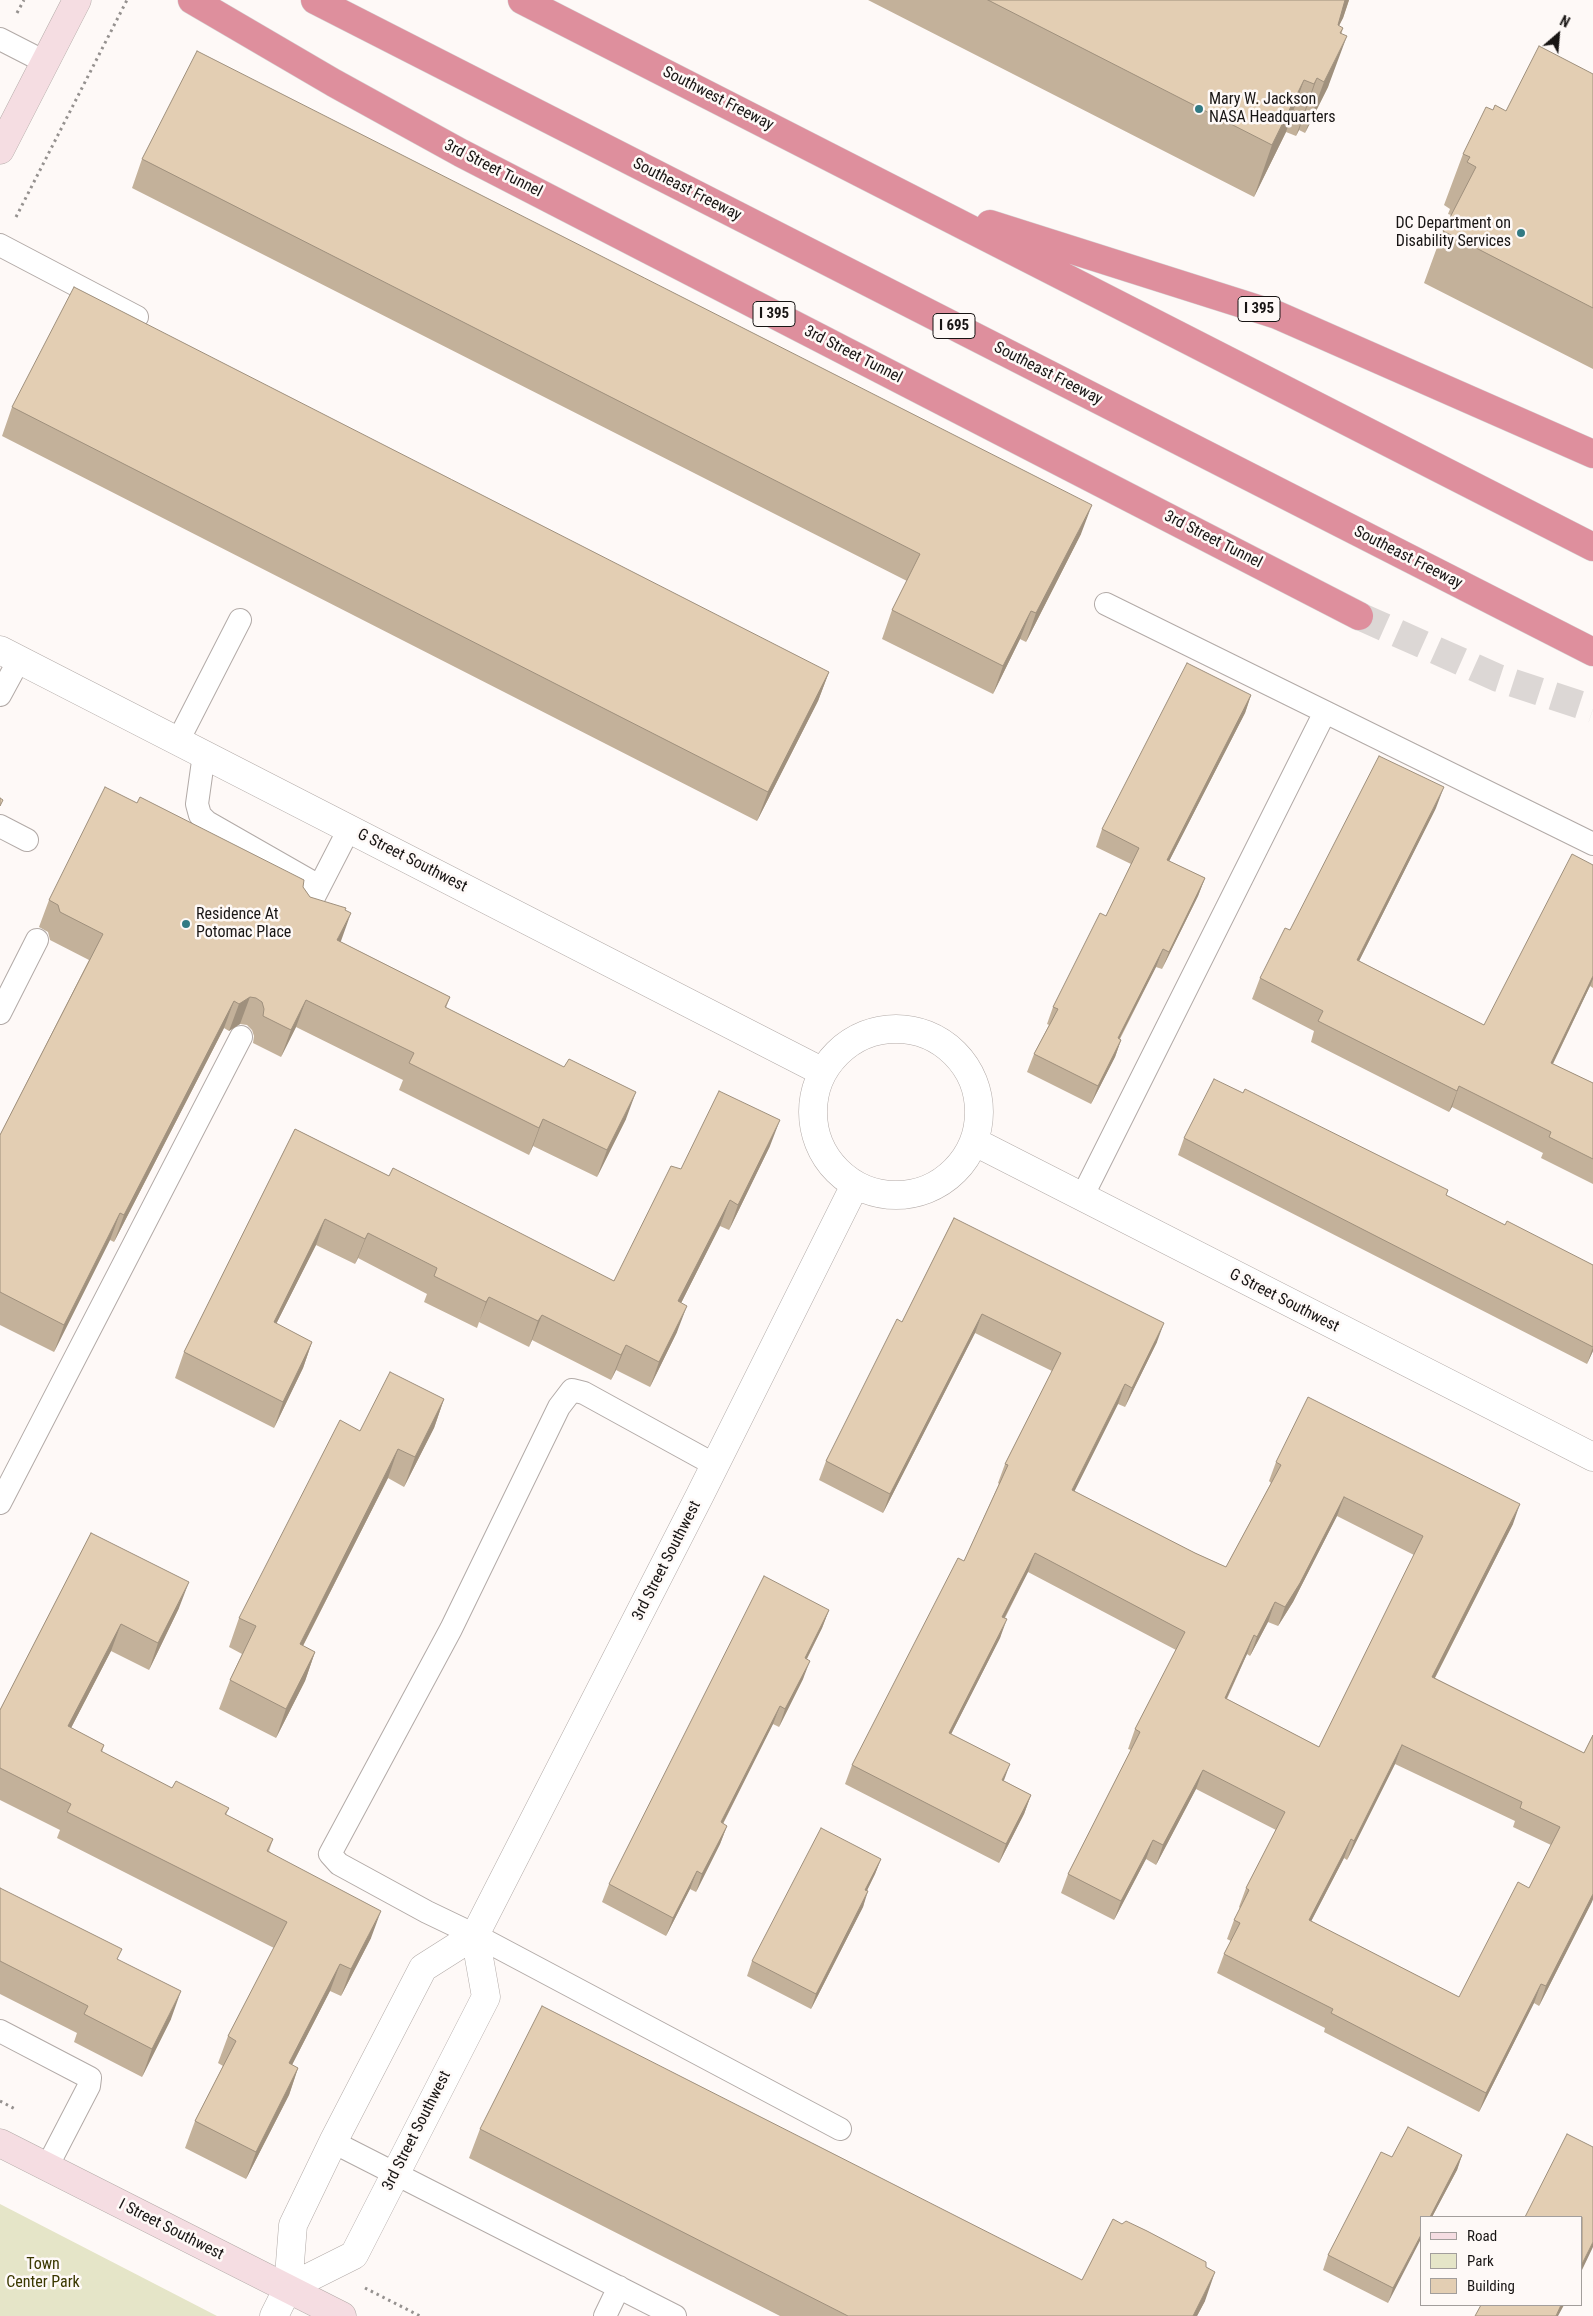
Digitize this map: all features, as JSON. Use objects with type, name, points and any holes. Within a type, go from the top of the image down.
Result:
[{"type":"highway","name":"3rd Street Tunnel","points":[[193,0],[334,83],[453,148],[1359,616]]},
{"type":"highway","name":"Southeast Freeway","points":[[315,0],[1593,652]]},
{"type":"highway","name":"Southwest Freeway","points":[[522,0],[913,199]]},
{"type":"highway","name":"I 395","points":[[913,199],[1277,315],[1593,454]]},
{"type":"highway","points":[[913,199],[1593,547]]},
{"type":"main road","points":[[0,150],[77,0]]},
{"type":"main road","name":"I Street Southwest","points":[[0,2143],[342,2316]]},
{"type":"street","name":"G Street Southwest","points":[[9,655],[823,1072]]},
{"type":"street","points":[[881,1029],[907,1029],[933,1036],[954,1052],[970,1073],[978,1098],[979,1124],[975,1142],[956,1172],[934,1187],[908,1195],[880,1194],[855,1185],[835,1170],[821,1149],[813,1125],[813,1100],[823,1072],[835,1054],[856,1038],[881,1029]]},
{"type":"street","name":"G Street Southwest","points":[[975,1142],[1592,1453]]},
{"type":"street","name":"3rd Street Southwest","points":[[288,2288],[354,2255],[486,1997],[475,1935],[715,1465],[855,1185]]},
{"type":"street","points":[[274,2316],[288,2288],[293,2225],[333,2142],[423,1968],[475,1935]]},
{"type":"lane","points":[[0,39],[45,62]]},
{"type":"lane","points":[[1,246],[137,317]]},
{"type":"lane","points":[[1106,604],[1593,844]]},
{"type":"lane","points":[[178,741],[240,620]]},
{"type":"lane","points":[[0,695],[9,655]]},
{"type":"lane","points":[[1082,1197],[1325,712]]},
{"type":"lane","points":[[204,754],[197,804],[200,815],[207,822],[319,886]]},
{"type":"lane","points":[[0,826],[27,840]]},
{"type":"lane","points":[[306,913],[349,828]]},
{"type":"lane","points":[[0,1013],[37,940]]},
{"type":"lane","points":[[0,1503],[241,1037]]},
{"type":"lane","points":[[715,1465],[584,1393],[572,1390],[559,1407],[451,1629],[330,1854],[339,1864],[426,1912],[475,1935],[840,2128]]},
{"type":"lane","points":[[0,2031],[90,2078],[89,2086],[47,2167]]},
{"type":"lane","points":[[333,2142],[619,2287],[661,2313]]},
{"type":"lane","points":[[605,2316],[619,2287]]},
{"type":"path","points":[[1,246],[127,0]]},
{"type":"path","points":[[393,2302],[420,2316]]},
{"type":"green space","name":"Town Center Park","points":[[0,2204],[217,2316],[0,2316]]},
{"type":"building","points":[[988,0],[1345,0],[1338,25],[1343,28],[1340,33],[1347,36],[1324,82],[1317,78],[1314,84],[1304,80],[1272,145]]},
{"type":"building","name":"DC Department on Disability Services","points":[[1539,46],[1593,74],[1593,308],[1443,231],[1476,167],[1467,162],[1470,157],[1463,154],[1486,107],[1493,110],[1495,105],[1506,111]]},
{"type":"building","points":[[197,51],[1092,505],[1036,613],[1031,611],[1003,666],[892,610],[920,554],[142,159]]},
{"type":"building","points":[[74,287],[829,672],[768,792],[12,407]]},
{"type":"building","points":[[1187,663],[1251,695],[1167,860],[1205,878],[1169,952],[1163,949],[1118,1038],[1121,1040],[1098,1086],[1034,1054],[1058,1009],[1053,1007],[1100,913],[1106,916],[1139,848],[1102,829]]},
{"type":"building","points":[[1379,756],[1444,787],[1357,960],[1484,1025],[1572,854],[1593,865],[1593,976],[1551,1063],[1593,1083],[1593,1159],[1549,1137],[1551,1132],[1459,1086],[1457,1091],[1318,1021],[1323,1011],[1260,978],[1285,928],[1290,930]]},
{"type":"building","points":[[105,787],[137,803],[140,797],[304,880],[303,887],[310,897],[346,908],[345,910],[351,913],[337,940],[450,997],[445,1007],[564,1067],[569,1059],[636,1092],[607,1150],[543,1119],[539,1128],[409,1063],[414,1053],[306,1000],[291,1030],[263,1016],[262,1002],[250,997],[239,1004],[234,1001],[124,1215],[120,1213],[64,1325],[0,1292],[0,1135],[103,934],[60,912],[58,905],[49,900]]},
{"type":"building","points":[[1214,1079],[1243,1093],[1245,1089],[1448,1190],[1446,1195],[1505,1225],[1507,1221],[1593,1265],[1593,1347],[1184,1138]]},
{"type":"building","points":[[719,1091],[780,1120],[738,1205],[730,1200],[678,1301],[687,1306],[659,1362],[626,1345],[621,1355],[542,1315],[538,1321],[489,1297],[486,1302],[434,1276],[437,1268],[368,1233],[365,1239],[325,1219],[274,1322],[312,1342],[283,1402],[184,1352],[295,1129],[389,1176],[393,1168],[614,1281],[671,1166],[681,1169]]},
{"type":"building","points":[[954,1218],[1164,1323],[1132,1388],[1125,1384],[1072,1490],[1226,1567],[1281,1465],[1276,1462],[1308,1397],[1520,1504],[1432,1677],[1584,1753],[1593,1735],[1593,1894],[1546,1986],[1541,1984],[1486,2093],[1331,2013],[1333,2009],[1224,1954],[1240,1923],[1234,1920],[1249,1890],[1246,1888],[1285,1812],[1203,1770],[1163,1845],[1153,1840],[1121,1901],[1068,1874],[1140,1732],[1135,1729],[1185,1632],[1035,1553],[1002,1617],[1007,1619],[949,1733],[1010,1764],[1002,1780],[1031,1795],[1006,1844],[852,1765],[958,1558],[964,1561],[1008,1465],[1005,1464],[1061,1353],[982,1314],[890,1494],[826,1461],[897,1319],[902,1322]],"holes":[[[1344,1497],[1423,1536],[1319,1747],[1225,1698],[1254,1635],[1257,1637],[1275,1602],[1285,1607],[1300,1583]],[[1402,1745],[1522,1802],[1520,1808],[1560,1827],[1529,1888],[1518,1882],[1459,1997],[1309,1920],[1351,1839],[1354,1841]]]},
{"type":"building","points":[[390,1372],[444,1399],[415,1457],[398,1449],[300,1644],[315,1652],[286,1709],[230,1680],[256,1626],[239,1618],[340,1420],[360,1431]]},
{"type":"building","points":[[91,1533],[189,1582],[158,1643],[121,1624],[68,1726],[104,1745],[101,1751],[172,1788],[176,1781],[229,1808],[225,1814],[273,1839],[267,1851],[381,1911],[351,1969],[340,1964],[289,2063],[298,2068],[256,2152],[195,2121],[236,2041],[228,2036],[287,1922],[67,1812],[71,1804],[0,1768],[0,1710]]},
{"type":"building","points":[[764,1576],[829,1610],[805,1658],[810,1661],[785,1709],[780,1706],[721,1822],[727,1826],[702,1874],[697,1871],[673,1918],[609,1884]]},
{"type":"building","points":[[821,1828],[881,1859],[865,1890],[868,1891],[816,1994],[752,1961]]},
{"type":"building","points":[[0,1888],[122,1949],[117,1959],[181,1991],[152,2049],[84,2014],[88,2006],[0,1961]]},
{"type":"building","points":[[542,2006],[1082,2280],[1113,2219],[1122,2224],[1126,2221],[1147,2231],[1206,2262],[1206,2267],[1215,2272],[1193,2316],[848,2316],[480,2129]]},
{"type":"building","points":[[1408,2127],[1462,2155],[1431,2216],[1420,2216],[1420,2237],[1393,2288],[1328,2255],[1381,2152],[1392,2157]]},
{"type":"building","points":[[1567,2134],[1593,2147],[1593,2242],[1583,2262],[1583,2216],[1526,2216]]},
{"type":"building","points":[[1480,2306],[1561,2306],[1556,2316],[1475,2316]]},
{"type":"tunnel","points":[[1359,616],[1498,678],[1593,709]]},
{"type":"place","name":"Mary W. Jackson NASA Headquarters","points":[[1199,109]]},
{"type":"place","name":"DC Department on Disability Services","points":[[1521,233]]},
{"type":"place","name":"Residence At Potomac Place","points":[[186,924]]}]
